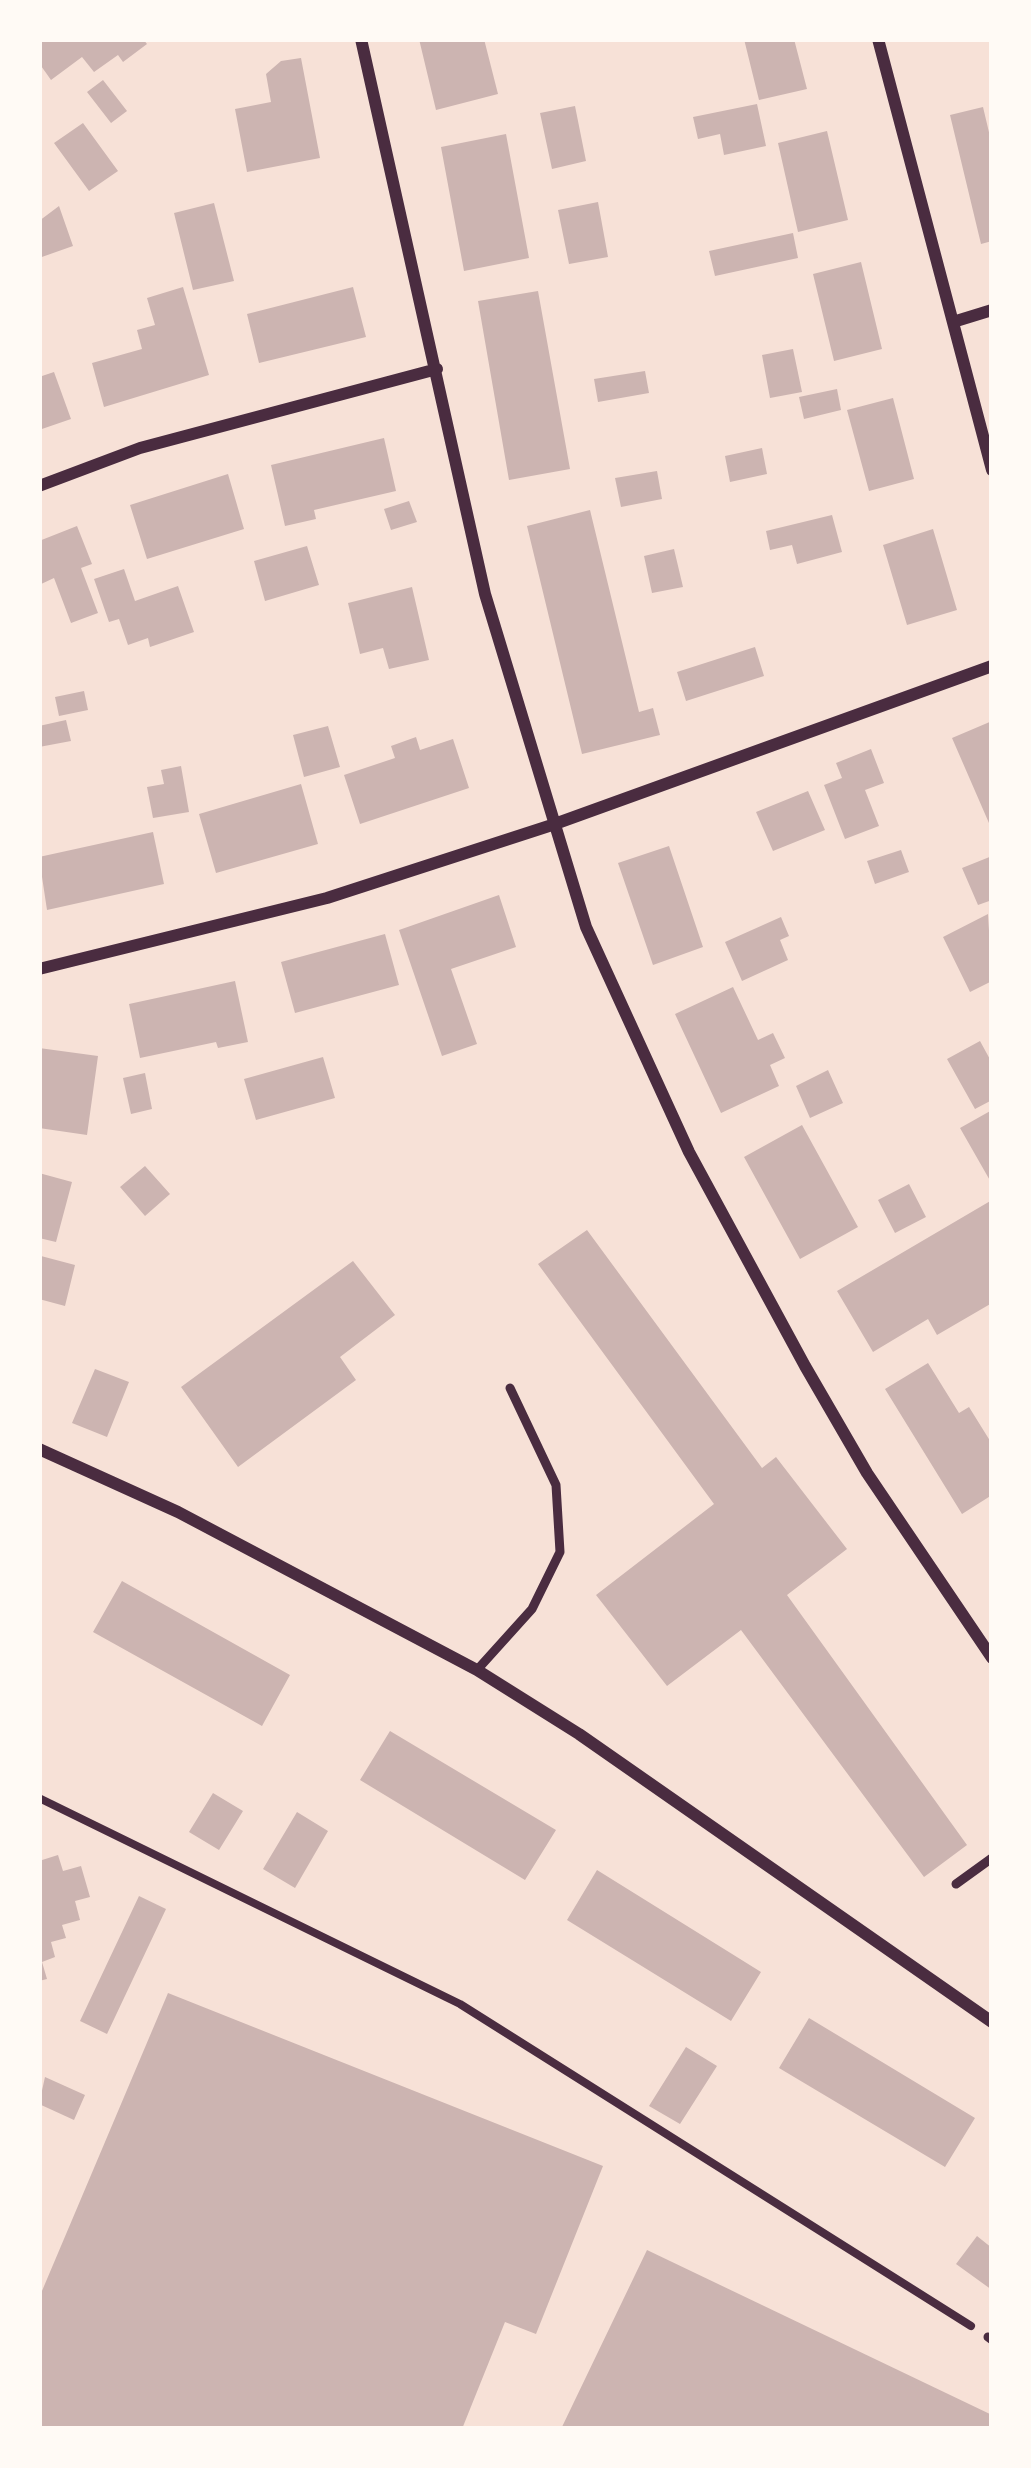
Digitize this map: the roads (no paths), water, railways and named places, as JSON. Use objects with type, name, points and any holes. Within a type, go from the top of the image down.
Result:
[{"type":"street","points":[[361,39],[485,594],[552,825],[594,947],[689,1152],[868,1473],[992,1658]]},
{"type":"street","points":[[878,39],[992,470]]},
{"type":"street","points":[[953,322],[992,310]]},
{"type":"street","points":[[39,486],[140,448],[437,369]]},
{"type":"street","points":[[39,969],[238,923],[552,825],[992,666]]},
{"type":"street","points":[[39,1449],[178,1512],[477,1670],[579,1734],[992,2022]]},
{"type":"lane","points":[[477,1670],[532,1609],[560,1552],[556,1485],[510,1388]]},
{"type":"lane","points":[[956,1884],[992,1858]]}]
